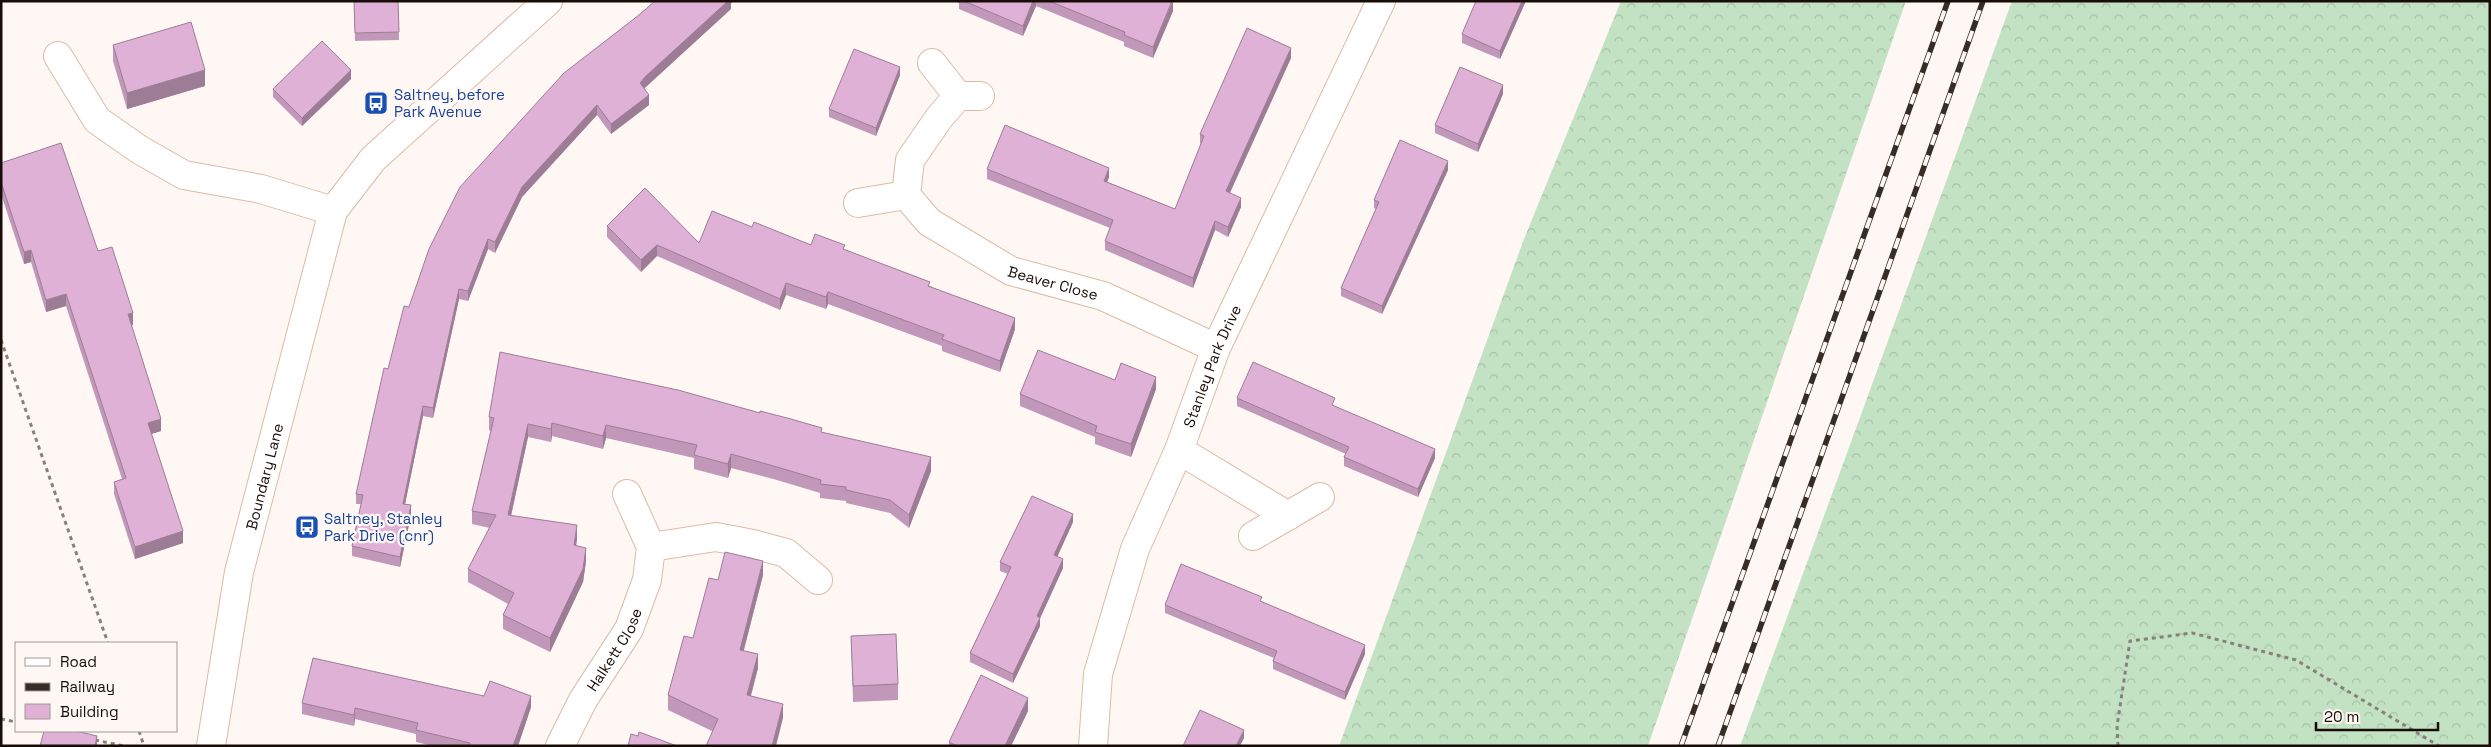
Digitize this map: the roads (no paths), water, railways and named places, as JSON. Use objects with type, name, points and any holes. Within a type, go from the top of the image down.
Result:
[{"type":"street","name":"Stanley Park Drive","points":[[1092,746],[1101,665],[1135,550],[1180,450],[1216,348],[1381,1]]},
{"type":"street","name":"Boundary Lane","points":[[211,746],[239,572],[334,211],[374,159],[540,4]]},
{"type":"street","points":[[58,56],[97,120],[140,150],[184,175],[261,189],[334,211]]},
{"type":"street","points":[[858,203],[906,195],[910,160],[939,118],[969,96],[932,63]]},
{"type":"street","name":"Beaver Close","points":[[906,195],[928,222],[1010,271],[1103,296],[1216,348]]},
{"type":"street","points":[[1180,450],[1288,516]]},
{"type":"street","points":[[626,494],[651,547],[716,537],[753,544],[786,553],[818,580]]},
{"type":"street","points":[[1253,536],[1320,497]]},
{"type":"street","name":"Halkett Close","points":[[560,746],[582,700],[629,628],[647,580],[651,547]]},
{"type":"railway","points":[[1681,746],[1948,1]]},
{"type":"railway","points":[[1718,746],[1983,1]]},
{"type":"place","name":"Saltney, before Park Avenue","points":[[376,103]]},
{"type":"place","name":"Saltney, Stanley Park Drive (cnr)","points":[[307,527]]}]
